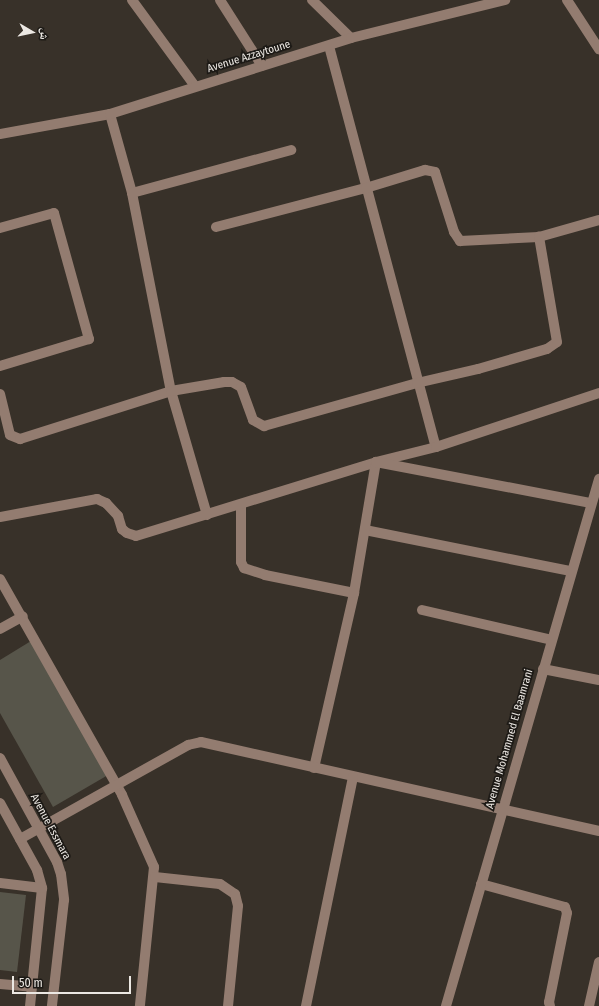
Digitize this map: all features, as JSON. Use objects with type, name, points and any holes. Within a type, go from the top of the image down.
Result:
[{"type":"street","points":[[132,0],[195,86]]},
{"type":"street","points":[[220,0],[262,66]]},
{"type":"street","points":[[312,0],[351,38]]},
{"type":"street","name":"Avenue Azzaytoune","points":[[0,134],[110,114],[351,38],[505,0]]},
{"type":"street","points":[[567,0],[599,49]]},
{"type":"street","points":[[329,46],[417,383],[436,447]]},
{"type":"street","points":[[110,114],[132,193],[171,391],[207,515]]},
{"type":"street","points":[[132,193],[291,150]]},
{"type":"street","points":[[216,227],[430,170],[435,172],[457,239],[539,237],[599,220]]},
{"type":"street","points":[[0,228],[54,213],[89,339],[0,366]]},
{"type":"street","points":[[0,394],[10,435],[20,439],[171,391],[224,382],[236,383],[241,387],[253,420],[264,426],[417,383],[478,369],[553,347],[556,342],[557,332],[539,237]]},
{"type":"street","points":[[0,517],[97,499],[106,503],[118,516],[122,529],[127,533],[136,536],[241,506],[376,462],[436,447],[599,393]]},
{"type":"street","points":[[376,462],[591,503]]},
{"type":"street","points":[[314,768],[354,593],[376,462]]},
{"type":"street","name":"Avenue Mohammed El Baamrani","points":[[446,1006],[571,571],[599,479]]},
{"type":"street","points":[[241,506],[241,562],[244,568],[265,575],[354,593]]},
{"type":"street","points":[[364,530],[571,571]]},
{"type":"street","points":[[0,579],[23,616],[117,785],[151,857],[154,877],[140,1006]]},
{"type":"street","points":[[422,610],[552,640]]},
{"type":"street","points":[[0,629],[23,616]]},
{"type":"street","points":[[543,669],[599,680]]},
{"type":"street","points":[[20,839],[188,744],[201,742],[599,831]]},
{"type":"street","name":"Avenue Essmara","points":[[0,758],[57,862],[63,887],[52,1006]]},
{"type":"street","points":[[306,1006],[353,777]]},
{"type":"street","points":[[0,803],[37,870],[42,888],[30,1006]]},
{"type":"street","points":[[154,877],[220,884],[235,894],[238,906],[228,1006]]},
{"type":"street","points":[[0,883],[42,888]]},
{"type":"street","points":[[481,884],[565,907],[567,914],[549,1002],[550,1006]]},
{"type":"street","points":[[589,1006],[599,962]]},
{"type":"street","points":[[0,984],[32,987]]},
{"type":"building","points":[[31,641],[108,775],[53,807],[0,713],[0,660]]},
{"type":"building","points":[[0,892],[26,895],[17,972],[0,970]]}]
